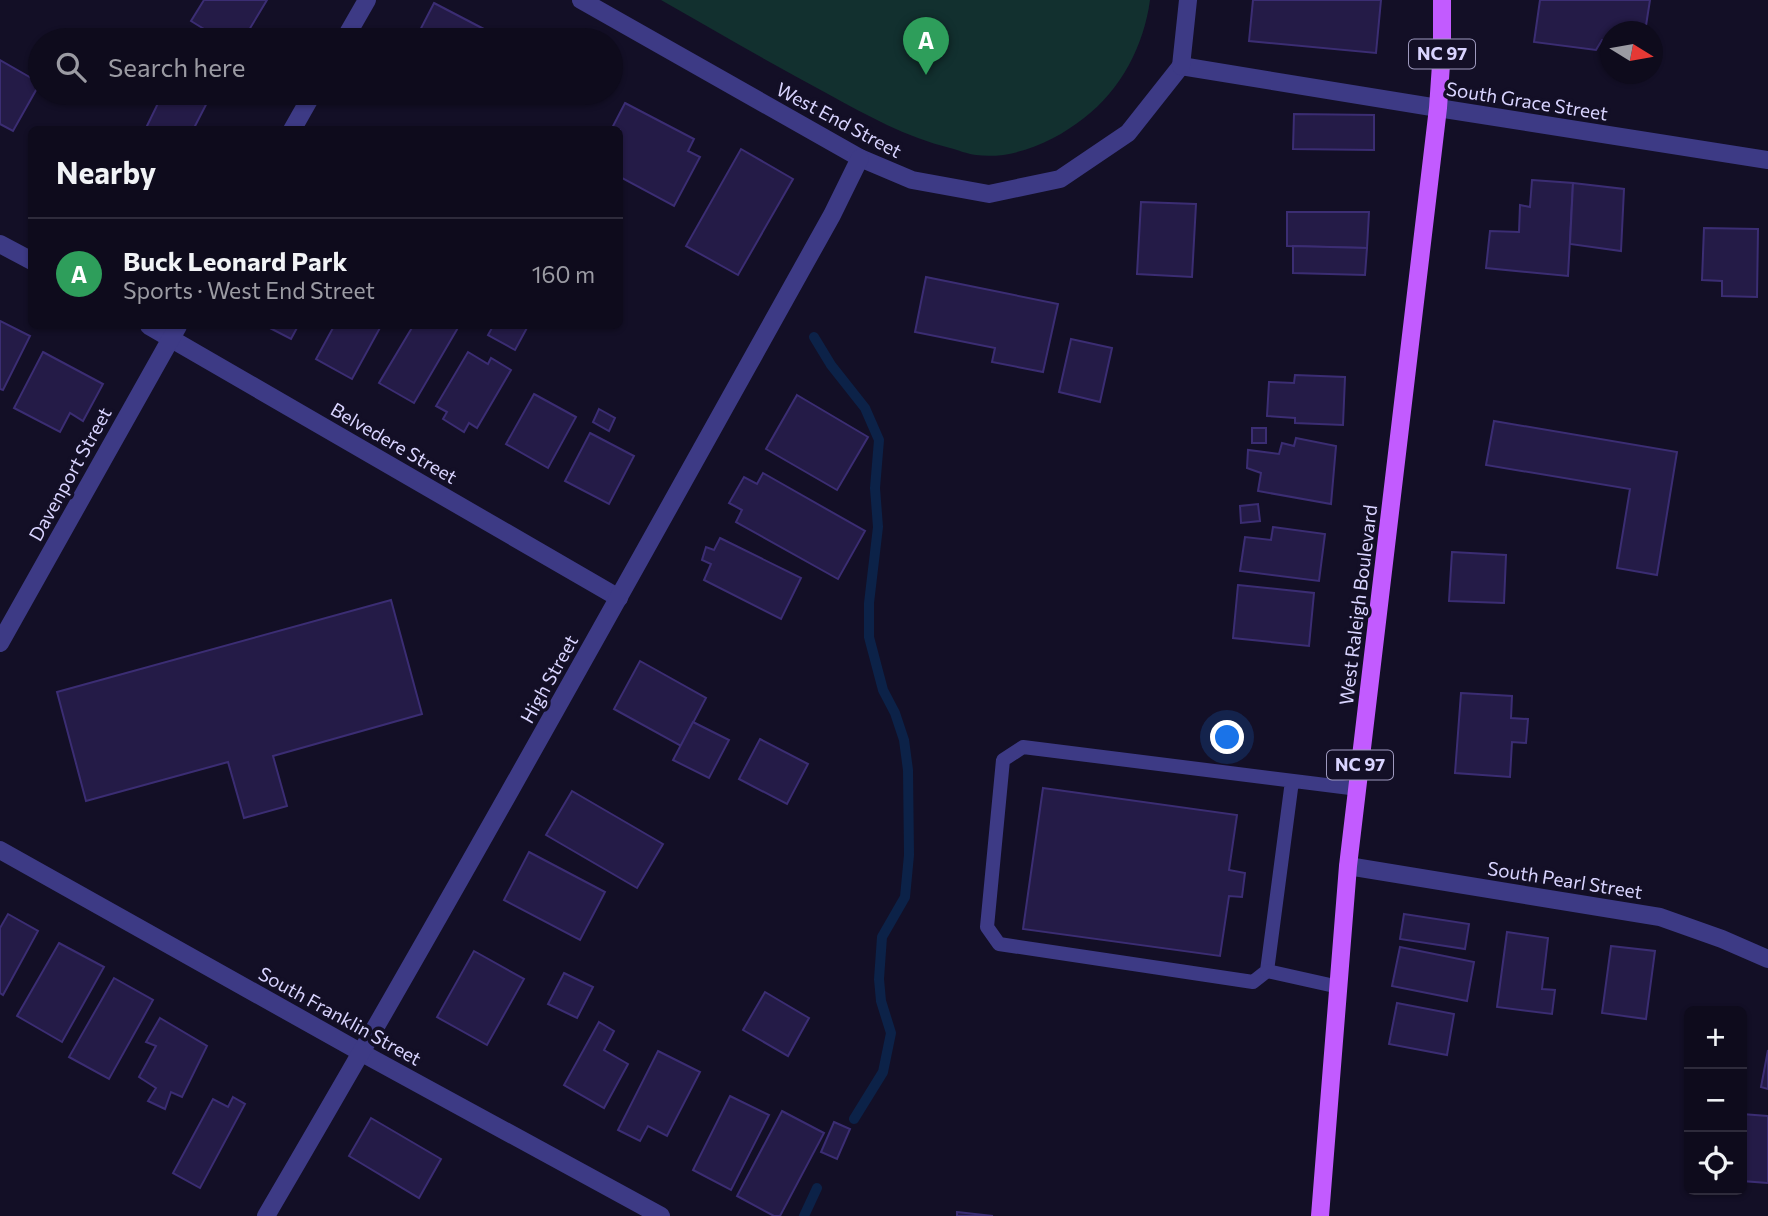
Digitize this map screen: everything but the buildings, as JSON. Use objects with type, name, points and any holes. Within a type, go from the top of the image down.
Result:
[{"type":"main road","name":"West Raleigh Boulevard","points":[[1320,1216],[1348,866],[1438,108],[1442,0]]},
{"type":"street","points":[[351,28],[367,0]]},
{"type":"street","name":"West End Street","points":[[581,0],[860,158],[912,180],[989,194],[1060,179],[1128,133],[1181,66]]},
{"type":"street","points":[[1181,66],[1188,0]]},
{"type":"street","name":"South Grace Street","points":[[1181,66],[1768,160]]},
{"type":"street","points":[[294,126],[306,105]]},
{"type":"street","name":"High Street","points":[[266,1216],[362,1053],[619,598],[832,215],[860,158]]},
{"type":"street","points":[[0,244],[28,259]]},
{"type":"street","name":"Belvedere Street","points":[[174,332],[619,598]]},
{"type":"street","name":"Davenport Street","points":[[0,643],[174,332]]},
{"type":"street","name":"South Franklin Street","points":[[0,850],[362,1053],[661,1216]]},
{"type":"street","name":"South Pearl Street","points":[[1348,866],[1660,917],[1768,959]]},
{"type":"lane","points":[[1292,781],[1267,971],[1253,982],[999,944],[987,927],[1003,760],[1023,747],[1357,789]]},
{"type":"lane","points":[[1267,971],[1339,987]]},
{"type":"green space","points":[[661,0],[1150,0],[1142,33],[1129,65],[1097,107],[1073,126],[1047,141],[1019,152],[990,156],[969,154],[918,138],[888,125]]},
{"type":"waterway","points":[[814,337],[831,365],[865,408],[879,440],[875,488],[878,527],[869,603],[869,637],[883,690],[895,713],[904,740],[908,770],[909,855],[905,897],[882,937],[879,979],[881,1001],[891,1033],[883,1072],[854,1119]]},
{"type":"waterway","points":[[804,1216],[817,1188]]},
{"type":"place","name":"Buck Leonard Park","points":[[926,75]]}]
